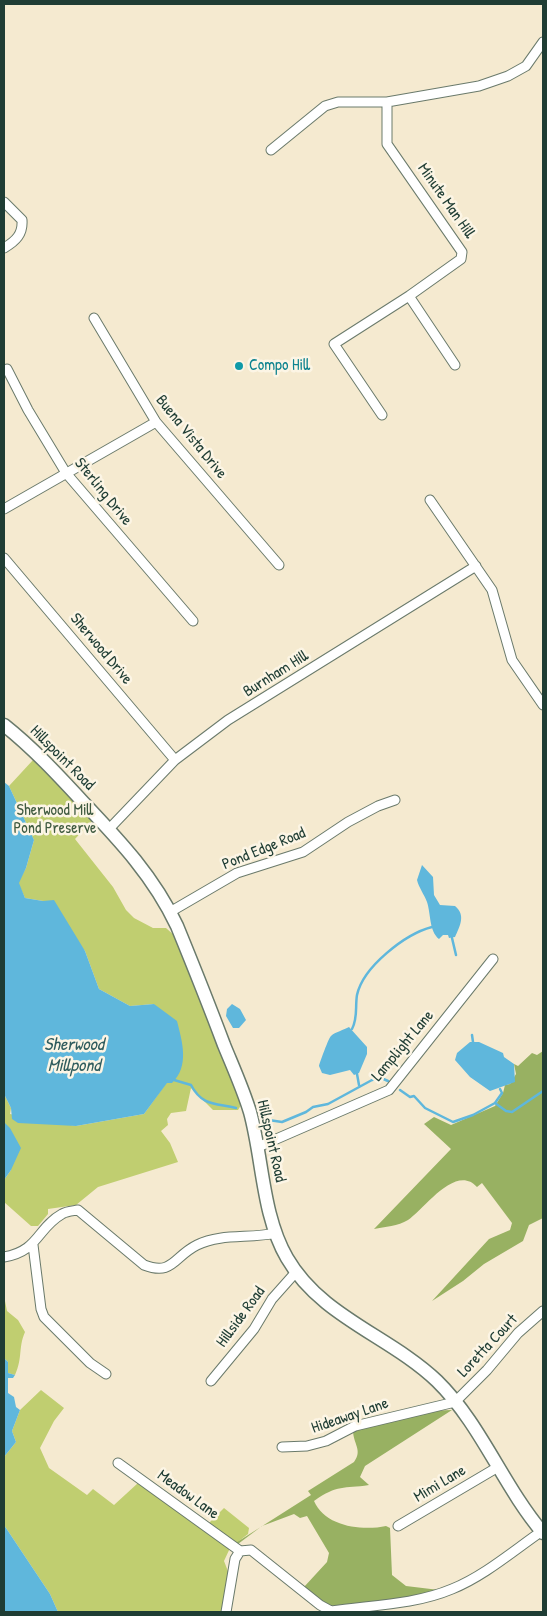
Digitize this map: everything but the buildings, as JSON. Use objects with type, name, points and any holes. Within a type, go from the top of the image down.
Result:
[{"type":"street","points":[[271,150],[325,106],[338,102],[387,102],[479,86],[508,76],[526,66],[543,42]]},
{"type":"street","name":"Minute Man Hill","points":[[382,415],[334,344],[409,296],[461,258],[462,252],[388,144],[387,102]]},
{"type":"street","points":[[4,202],[22,220],[23,229],[18,238],[4,248]]},
{"type":"street","points":[[409,296],[456,365]]},
{"type":"street","name":"Buena Vista Drive","points":[[94,318],[156,422],[279,565]]},
{"type":"street","name":"Sterling Drive","points":[[7,369],[28,410],[66,473],[194,621]]},
{"type":"street","points":[[4,509],[156,422]]},
{"type":"street","points":[[430,500],[476,566],[495,598],[512,660],[543,705]]},
{"type":"street","name":"Sherwood Drive","points":[[4,558],[175,760]]},
{"type":"street","name":"Burnham Hill","points":[[109,829],[175,760],[228,720],[476,566]]},
{"type":"street","name":"Hillspoint Road","points":[[4,725],[37,754],[109,829],[139,863],[157,888],[170,912],[242,1088],[258,1147],[276,1233],[286,1256],[296,1272],[325,1303],[416,1364],[438,1382],[455,1402],[542,1532]]},
{"type":"street","name":"Pond Edge Road","points":[[170,912],[237,872],[304,852],[348,822],[378,806],[396,800]]},
{"type":"street","name":"Lamplight Lane","points":[[258,1147],[389,1090],[493,959]]},
{"type":"street","points":[[4,1257],[16,1255],[33,1245],[48,1226],[63,1213],[78,1210],[144,1265],[157,1270],[166,1268],[196,1246],[214,1239],[276,1233]]},
{"type":"street","points":[[33,1245],[41,1309],[44,1317],[90,1363],[106,1374]]},
{"type":"street","name":"Hillside Road","points":[[211,1381],[254,1330],[272,1299],[296,1272]]},
{"type":"street","name":"Loretta Court","points":[[455,1402],[487,1370],[518,1333],[543,1311]]},
{"type":"street","name":"Hideaway Lane","points":[[282,1447],[307,1446],[326,1441],[355,1426],[455,1402]]},
{"type":"street","name":"Meadow Lane","points":[[118,1463],[240,1551],[251,1550],[320,1605],[332,1610],[419,1600],[453,1589],[483,1572],[542,1532]]},
{"type":"street","name":"Mimi Lane","points":[[398,1526],[498,1467]]},
{"type":"street","points":[[226,1612],[235,1559],[240,1551]]},
{"type":"green space","name":"Sherwood Mill Pond Preserve","points":[[33,760],[93,820],[75,839],[113,887],[126,910],[134,918],[153,928],[166,928],[175,936],[241,1105],[238,1110],[213,1110],[191,1088],[186,1111],[171,1113],[167,1119],[168,1125],[161,1131],[170,1143],[178,1162],[98,1187],[76,1205],[48,1209],[48,1214],[38,1226],[31,1226],[4,1202],[4,1180],[11,1170],[4,1122],[4,1094],[11,1108],[10,1114],[76,1126],[144,1114],[167,1082],[154,1004],[130,1006],[99,989],[85,951],[43,901],[25,898],[18,883],[26,868],[34,840],[9,786]]},
{"type":"green space","points":[[543,1051],[543,1218],[529,1225],[523,1241],[484,1264],[463,1281],[432,1301],[489,1239],[510,1230],[512,1223],[482,1183],[477,1187],[469,1181],[460,1180],[450,1184],[431,1198],[408,1220],[396,1225],[374,1229],[451,1149],[424,1124],[434,1117],[451,1125],[495,1106],[503,1093],[505,1085],[510,1084],[516,1074],[514,1064],[518,1066],[532,1053],[537,1055]]},
{"type":"green space","points":[[4,1296],[7,1311],[18,1320],[25,1332],[15,1375],[8,1373],[8,1362],[4,1358]]},
{"type":"green space","points":[[41,1390],[64,1408],[54,1421],[40,1448],[49,1468],[87,1495],[93,1489],[114,1505],[138,1483],[203,1529],[224,1508],[249,1528],[248,1534],[230,1548],[224,1561],[231,1579],[223,1612],[58,1612],[50,1594],[4,1525],[4,1457],[16,1442],[12,1431],[20,1410]]},
{"type":"green space","points":[[452,1410],[365,1466],[360,1477],[369,1485],[335,1490],[314,1501],[319,1510],[336,1522],[356,1527],[386,1526],[390,1528],[392,1575],[406,1586],[439,1590],[414,1597],[330,1606],[323,1603],[304,1587],[327,1562],[329,1553],[307,1516],[300,1518],[294,1514],[263,1526],[311,1495],[308,1491],[354,1462],[357,1458],[358,1450],[353,1430],[425,1411]]},
{"type":"green space","points":[[260,1527],[238,1544],[234,1544]]},
{"type":"water","name":"Sherwood Millpond","points":[[4,782],[9,786],[34,840],[26,868],[19,883],[25,898],[43,901],[54,900],[85,951],[99,989],[130,1006],[154,1004],[177,1021],[183,1053],[181,1069],[178,1076],[172,1083],[167,1083],[144,1114],[76,1126],[18,1123],[12,1119],[11,1108],[4,1094]]},
{"type":"water","points":[[422,865],[433,877],[434,895],[440,905],[455,906],[460,913],[461,921],[455,937],[449,938],[448,935],[443,935],[439,939],[433,932],[427,902],[417,880]]},
{"type":"water","points":[[232,1004],[240,1009],[246,1020],[239,1028],[233,1028],[226,1016],[227,1009]]},
{"type":"water","points":[[349,1027],[367,1047],[367,1054],[359,1073],[354,1075],[350,1070],[330,1075],[322,1073],[319,1066],[330,1037]]},
{"type":"water","points":[[470,1042],[479,1042],[503,1053],[504,1057],[514,1064],[515,1082],[490,1091],[470,1077],[455,1060],[457,1053]]},
{"type":"water","points":[[4,1122],[10,1128],[21,1148],[4,1180]]},
{"type":"water","points":[[4,1358],[8,1362],[8,1373],[15,1375],[13,1378],[8,1378],[8,1393],[14,1397],[16,1407],[20,1410],[12,1431],[16,1442],[4,1457]]},
{"type":"water","points":[[4,1525],[50,1594],[58,1612],[4,1612]]},
{"type":"waterway","points":[[352,1029],[356,1017],[357,995],[367,974],[376,963],[398,944],[432,927]]},
{"type":"waterway","points":[[452,938],[456,955]]},
{"type":"waterway","points":[[472,1035],[473,1042]]},
{"type":"waterway","points":[[357,1074],[359,1085]]},
{"type":"waterway","points":[[262,1119],[282,1122],[313,1107],[328,1104],[379,1077],[388,1081]]},
{"type":"waterway","points":[[174,1080],[191,1085],[195,1092],[205,1100],[236,1108]]},
{"type":"waterway","points":[[495,1103],[502,1093],[500,1089]]},
{"type":"waterway","points":[[400,1090],[410,1097],[414,1096],[425,1108],[453,1122],[473,1115],[495,1103],[506,1111],[512,1112],[543,1091]]},
{"type":"place","name":"Compo Hill","points":[[239,366]]}]
